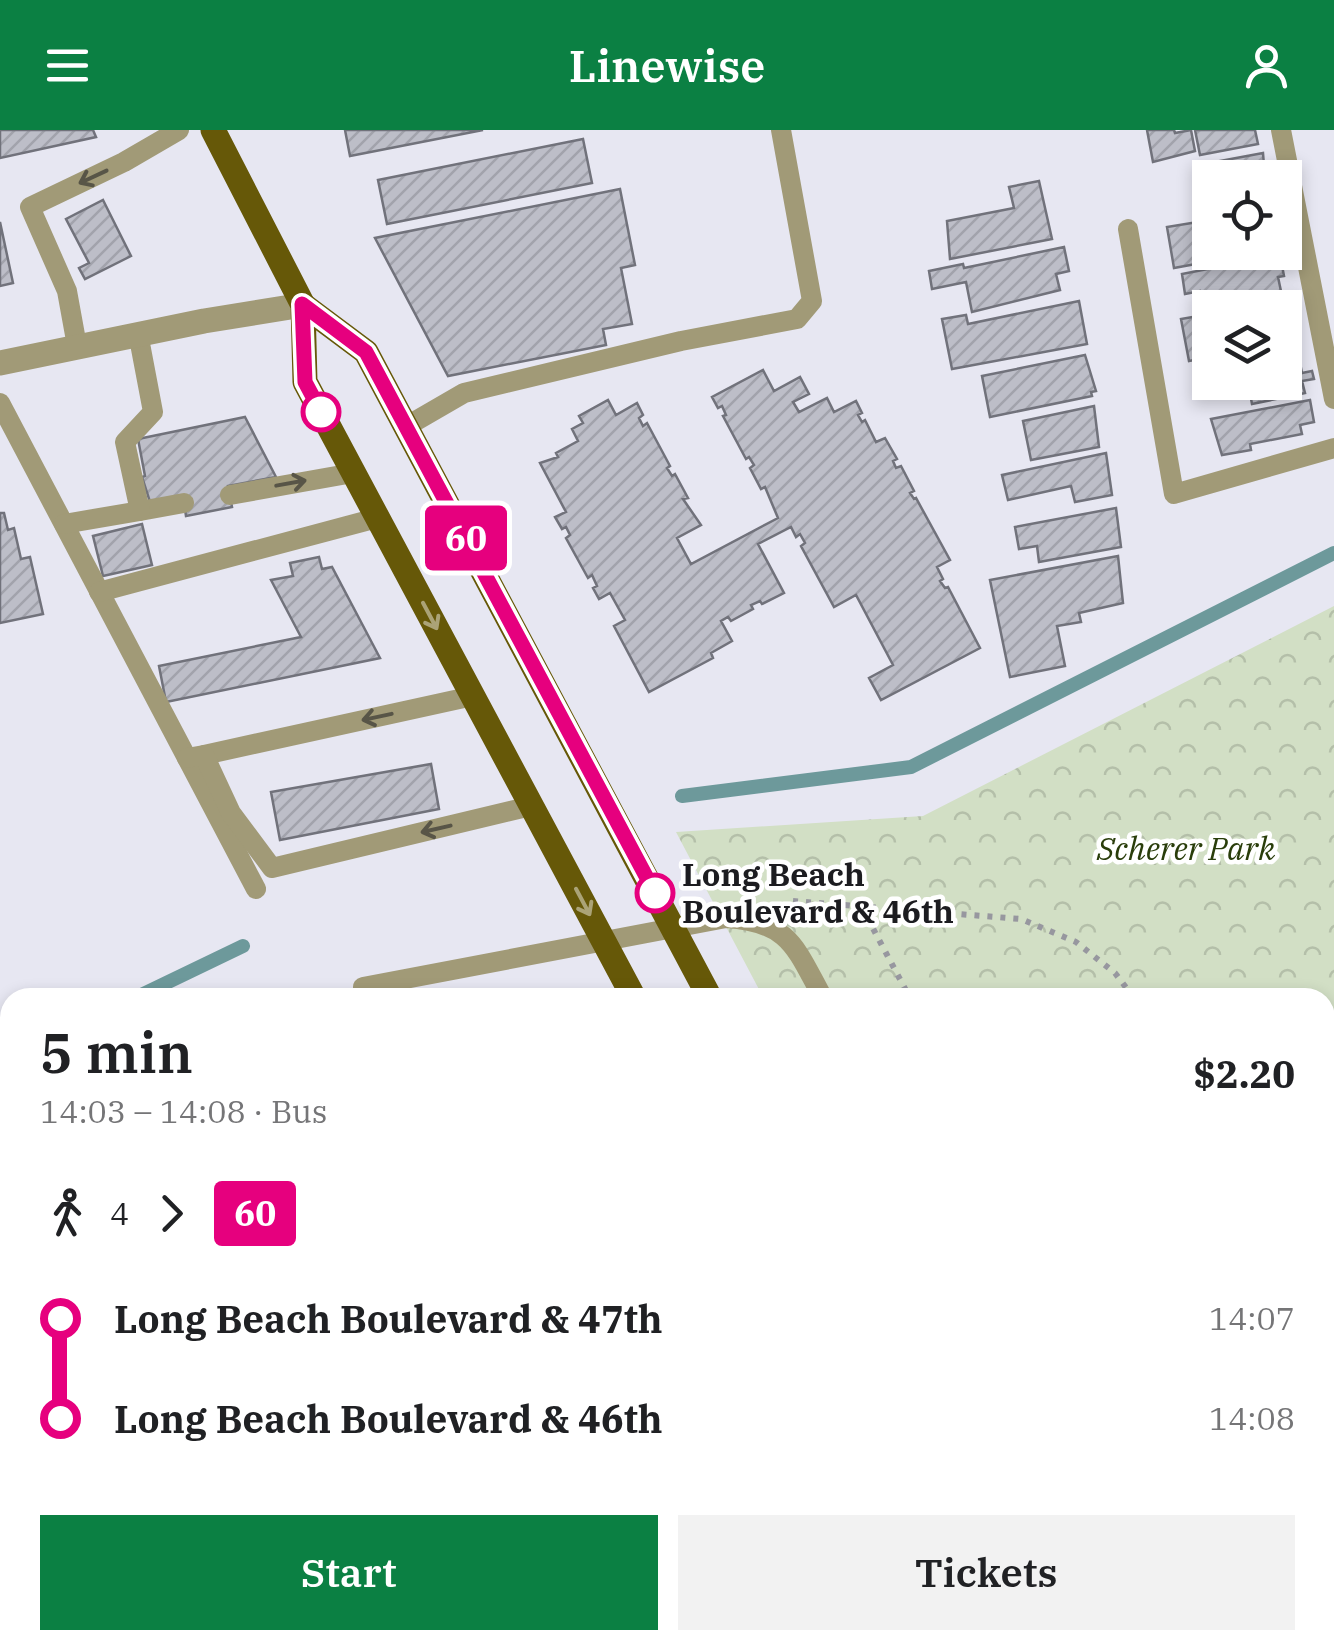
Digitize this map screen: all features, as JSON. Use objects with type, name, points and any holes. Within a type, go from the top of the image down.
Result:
[{"type":"main road","points":[[213,130],[302,304],[305,382],[629,988]]},
{"type":"main road","points":[[302,304],[366,352],[705,988]]},
{"type":"street","points":[[0,363],[302,304]]},
{"type":"lane","points":[[77,346],[67,291],[30,207],[124,162],[178,130]]},
{"type":"lane","points":[[407,426],[464,393],[681,340],[797,319],[812,301],[781,130]]},
{"type":"lane","points":[[1280,130],[1334,400]]},
{"type":"lane","points":[[1128,229],[1174,494],[1334,448]]},
{"type":"lane","points":[[138,334],[153,412],[125,442],[140,511]]},
{"type":"lane","points":[[0,403],[99,592],[231,814],[272,868],[531,806]]},
{"type":"lane","points":[[230,495],[353,473]]},
{"type":"lane","points":[[64,524],[184,503]]},
{"type":"lane","points":[[99,592],[377,518]]},
{"type":"lane","points":[[196,757],[473,696]]},
{"type":"lane","points":[[196,757],[256,890]]},
{"type":"lane","points":[[363,988],[720,918],[756,920],[792,941],[818,988]]},
{"type":"path","points":[[785,900],[1021,919],[1076,942],[1115,973],[1126,988]]},
{"type":"path","points":[[861,906],[905,988]]},
{"type":"green space","name":"Scherer Park","points":[[1334,606],[1334,988],[758,988],[676,832],[923,816]]},
{"type":"building","points":[[0,130],[93,130],[96,137],[0,158]]},
{"type":"building","points":[[345,130],[483,130],[350,156]]},
{"type":"building","points":[[1147,130],[1191,130],[1195,151],[1153,162]]},
{"type":"building","points":[[1195,130],[1255,130],[1258,144],[1200,155]]},
{"type":"building","points":[[583,139],[592,183],[387,224],[378,180]]},
{"type":"building","points":[[1263,153],[1264,160],[1225,160]]},
{"type":"building","points":[[1039,181],[1052,239],[950,259],[947,221],[1014,208],[1009,187]]},
{"type":"building","points":[[620,189],[635,265],[621,268],[632,324],[603,329],[606,345],[448,376],[375,238]]},
{"type":"building","points":[[103,200],[131,256],[85,279],[79,268],[89,263],[66,219]]},
{"type":"building","points":[[0,222],[13,283],[0,286]]},
{"type":"building","points":[[1192,223],[1192,265],[1174,268],[1167,227]]},
{"type":"building","points":[[1064,247],[1069,271],[1056,274],[1060,290],[972,312],[966,282],[932,289],[929,271],[963,264],[964,268]]},
{"type":"building","points":[[1203,270],[1283,270],[1284,276],[1278,277],[1281,290],[1192,290],[1185,294],[1182,274]]},
{"type":"building","points":[[1079,301],[1087,344],[952,369],[942,319],[966,315],[968,324]]},
{"type":"building","points":[[1192,317],[1192,360],[1189,361],[1181,319]]},
{"type":"building","points":[[1085,355],[1096,391],[1091,392],[1092,396],[990,417],[982,376]]},
{"type":"building","points":[[763,370],[774,391],[800,377],[809,394],[793,402],[799,412],[827,398],[834,412],[856,401],[862,413],[858,415],[862,422],[865,420],[876,442],[885,438],[897,459],[893,461],[896,468],[901,466],[914,491],[910,493],[950,560],[937,567],[943,579],[940,581],[948,587],[980,648],[881,700],[869,678],[893,665],[856,595],[834,607],[801,546],[805,543],[791,527],[758,544],[784,593],[751,605],[753,609],[731,621],[728,617],[721,621],[732,641],[711,653],[713,658],[649,692],[614,626],[625,620],[610,593],[599,599],[592,575],[588,578],[566,538],[570,535],[566,527],[562,529],[555,517],[566,512],[540,463],[558,457],[556,453],[578,441],[572,429],[583,423],[579,416],[608,400],[616,415],[637,403],[643,426],[647,423],[670,466],[667,468],[672,476],[675,474],[688,498],[683,499],[701,525],[677,538],[691,564],[778,518],[765,487],[761,489],[750,468],[754,465],[749,457],[746,459],[723,416],[726,415],[722,406],[718,408],[712,397]]},
{"type":"building","points":[[1312,371],[1314,379],[1302,381],[1302,373]]},
{"type":"building","points":[[1310,400],[1314,422],[1300,425],[1302,434],[1250,444],[1251,450],[1222,455],[1211,419]]},
{"type":"building","points":[[1094,406],[1099,447],[1031,460],[1023,421]]},
{"type":"building","points":[[245,417],[276,477],[228,486],[232,507],[186,516],[184,503],[150,502],[142,477],[145,476],[138,439]]},
{"type":"building","points":[[1106,453],[1112,495],[1075,502],[1071,486],[1008,500],[1002,475]]},
{"type":"building","points":[[1116,508],[1121,547],[1039,562],[1037,546],[1019,549],[1015,527]]},
{"type":"building","points":[[0,513],[4,513],[8,530],[14,528],[21,559],[30,557],[43,614],[0,623]]},
{"type":"building","points":[[142,524],[152,565],[103,576],[93,536]]},
{"type":"building","points":[[1118,556],[1123,603],[1079,613],[1081,622],[1057,626],[1065,666],[1010,677],[990,580]]},
{"type":"building","points":[[319,557],[322,569],[332,567],[380,658],[166,702],[159,666],[301,637],[271,580],[293,576],[290,563]]},
{"type":"building","points":[[431,764],[439,809],[280,840],[271,792]]},
{"type":"waterway","points":[[682,796],[911,767],[1334,553]]},
{"type":"waterway","points":[[156,988],[243,946]]},
{"type":"bus line","name":"60","points":[[321,412],[305,382],[302,304],[366,352],[655,893]]},
{"type":"place","name":"Long Beach Boulevard & 46th","points":[[655,893]]}]
